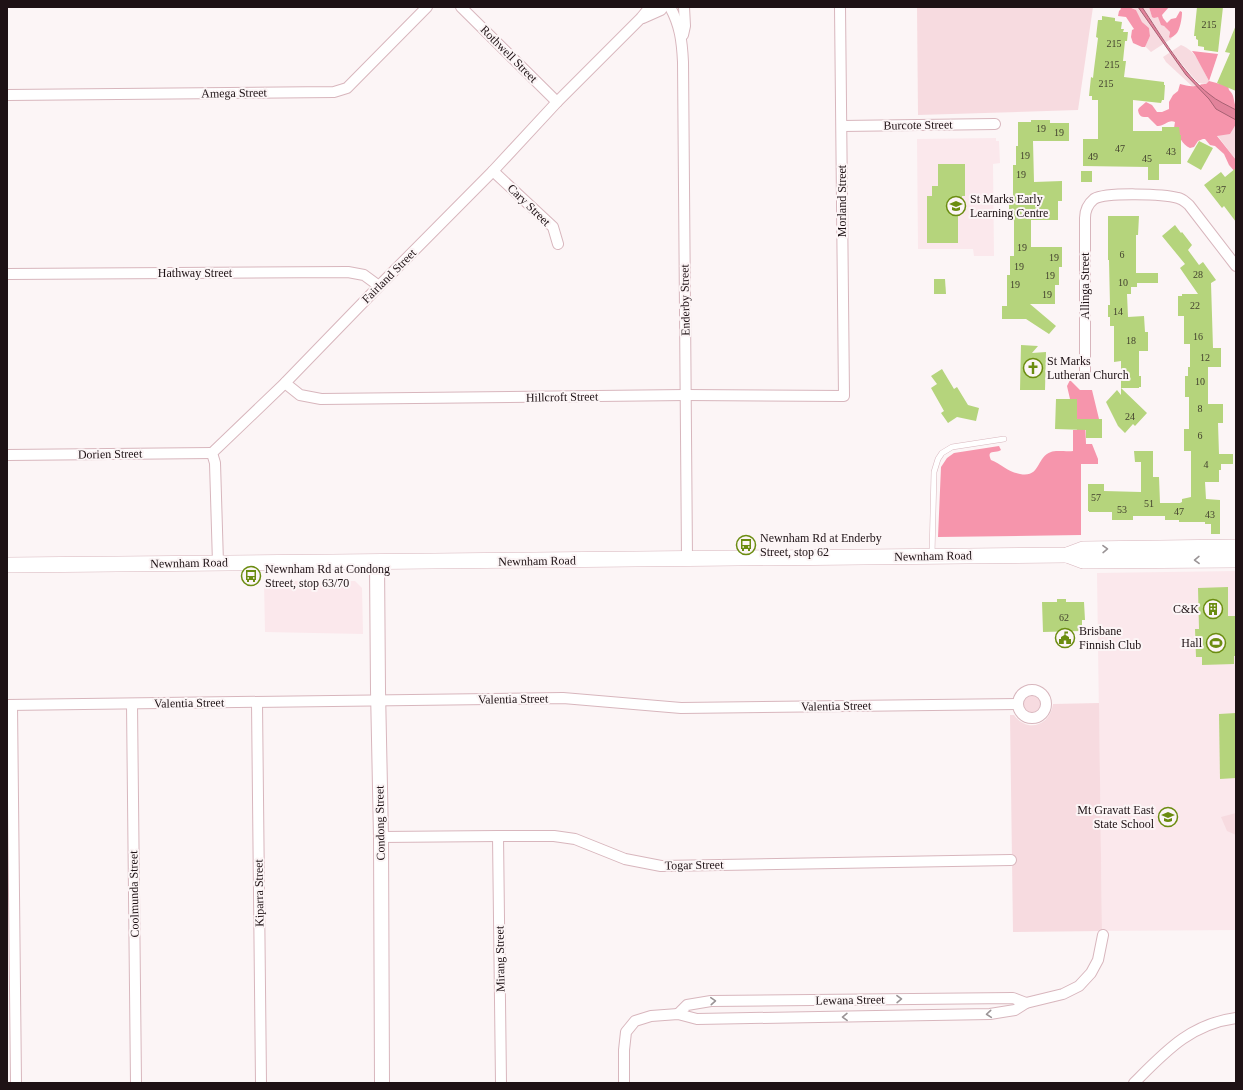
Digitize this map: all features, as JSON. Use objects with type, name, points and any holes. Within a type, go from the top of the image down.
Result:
[{"type":"main road","name":"Newnham Road","points":[[7,565],[1067,555],[1083,549],[1236,547]]},
{"type":"main road","name":"Newnham Road","points":[[1067,555],[1083,562],[1236,560]]},
{"type":"street","name":"Amega Street","points":[[7,95],[334,92],[347,88],[427,7]]},
{"type":"street","name":"Rothwell Street","points":[[461,7],[557,102]]},
{"type":"street","name":"Fairland Street","points":[[212,453],[286,383],[379,286],[494,171],[557,102],[642,18],[650,7]]},
{"type":"street","name":"Fairland Street","points":[[642,18],[661,10],[663,7]]},
{"type":"street","name":"Enderby Street","points":[[670,7],[677,22],[682,41]]},
{"type":"street","name":"Enderby Street","points":[[684,7],[685,26],[682,41],[687,559]]},
{"type":"street","name":"Morland Street","points":[[840,7],[844,396]]},
{"type":"street","name":"Burcote Street","points":[[842,126],[995,124]]},
{"type":"street","name":"Cary Street","points":[[494,171],[553,227],[558,244]]},
{"type":"street","name":"Allinga Street","points":[[1085,372],[1084,218],[1087,207],[1095,199],[1105,196],[1151,194],[1180,198],[1189,205],[1236,266]]},
{"type":"street","name":"Hathway Street","points":[[7,274],[348,272],[364,275],[379,286]]},
{"type":"street","name":"Hillcroft Street","points":[[286,383],[300,395],[321,399],[844,396]]},
{"type":"street","name":"Dorien Street","points":[[7,455],[212,453]]},
{"type":"street","points":[[212,453],[215,462],[218,563]]},
{"type":"street","name":"Condong Street","points":[[377,562],[381,837],[382,1083]]},
{"type":"street","name":"Valentia Street","points":[[9,705],[563,698],[681,708],[1018,704]]},
{"type":"street","name":"Kiparra Street","points":[[257,702],[261,1083]]},
{"type":"street","name":"Coolmunda Street","points":[[132,704],[136,1083]]},
{"type":"street","points":[[9,705],[16,1083]]},
{"type":"street","name":"Mirang Street","points":[[498,836],[501,1083]]},
{"type":"street","name":"Togar Street","points":[[381,837],[554,836],[575,839],[625,859],[661,866],[1011,860]]},
{"type":"street","name":"Lewana Street","points":[[624,1083],[624,1050],[626,1032],[634,1021],[651,1016],[678,1014],[697,1019],[990,1014],[1015,1010],[1026,1003],[1063,994],[1079,986],[1091,973],[1098,960],[1103,935]]},
{"type":"street","name":"Lewana Street","points":[[678,1014],[687,1005],[711,1001],[1013,998],[1026,1003]]},
{"type":"street","points":[[1134,1083],[1166,1051],[1192,1032],[1224,1020],[1236,1018]]},
{"type":"lane","points":[[932,556],[934,472],[938,458],[942,453],[952,447],[1004,439]]},
{"type":"shaded area","points":[[917,7],[1093,7],[1078,110],[918,115]]},
{"type":"shaded area","points":[[1120,7],[1129,7],[1136,10],[1142,22],[1149,28],[1150,36],[1145,47],[1133,43],[1131,37],[1132,30],[1134,29],[1126,17],[1118,16],[1121,9]]},
{"type":"shaded area","points":[[1129,7],[1149,7],[1152,17],[1158,17],[1170,32],[1170,38],[1174,34],[1171,39],[1151,52],[1145,46],[1150,36],[1149,28],[1142,22],[1136,10]]},
{"type":"shaded area","points":[[1138,7],[1142,7],[1173,54],[1200,86],[1215,99],[1236,110],[1236,120],[1216,109],[1209,99],[1186,75]]},
{"type":"shaded area","points":[[1149,7],[1169,7],[1162,15],[1167,23],[1171,19],[1176,18],[1180,11],[1182,12],[1180,27],[1174,36],[1169,37],[1170,32],[1161,25],[1158,17],[1152,17]]},
{"type":"shaded area","points":[[1181,45],[1191,51],[1198,60],[1209,81],[1206,84],[1198,83],[1180,62],[1186,75],[1196,86],[1192,86],[1166,62],[1163,57]]},
{"type":"shaded area","points":[[1192,51],[1218,54],[1209,81],[1195,55]]},
{"type":"shaded area","points":[[1209,81],[1228,86],[1233,96],[1236,107],[1236,124],[1230,134],[1217,136],[1236,160],[1236,173],[1229,165],[1224,154],[1215,146],[1210,145],[1205,139],[1198,141],[1194,147],[1187,147],[1174,128],[1175,122],[1173,121],[1157,126],[1148,117],[1141,116],[1138,112],[1139,108],[1146,102],[1152,105],[1157,112],[1162,112],[1169,109],[1169,102],[1173,95],[1178,91],[1180,84],[1193,86],[1206,84]]},
{"type":"shaded area","points":[[1214,113],[1236,127],[1236,160],[1217,135]]},
{"type":"shaded area","name":"St Marks Early Learning Centre","points":[[996,138],[996,141],[999,141],[1000,163],[993,164],[994,256],[974,256],[973,249],[918,249],[917,139]]},
{"type":"shaded area","points":[[1070,380],[1080,390],[1092,390],[1099,419],[1085,419],[1086,444],[1092,444],[1098,459],[1098,464],[1081,464],[1081,535],[938,537],[941,467],[947,458],[954,453],[999,446],[1001,450],[990,453],[991,460],[1012,472],[1027,474],[1032,473],[1043,458],[1051,452],[1073,451],[1073,430],[1077,430],[1077,399],[1070,399],[1067,386]]},
{"type":"shaded area","name":"Mt Gravatt East State School","points":[[1236,571],[1236,930],[1102,931],[1097,573]]},
{"type":"shaded area","points":[[264,581],[355,581],[362,588],[363,634],[265,632]]},
{"type":"shaded area","points":[[1032,695],[1038,698],[1041,704],[1038,710],[1032,713],[1026,710],[1023,704],[1026,698]]},
{"type":"shaded area","points":[[1099,703],[1102,931],[1013,932],[1010,715],[1014,715],[1019,721],[1031,725],[1043,722],[1051,712],[1053,704]]},
{"type":"shaded area","points":[[1236,813],[1236,835],[1227,831],[1221,817]]},
{"type":"building","points":[[1197,7],[1223,7],[1218,52],[1204,50],[1204,47],[1198,46],[1198,40],[1196,39],[1196,36],[1194,36]]},
{"type":"building","points":[[1102,16],[1115,18],[1115,21],[1122,22],[1121,29],[1124,29],[1123,32],[1128,32],[1127,41],[1125,41],[1123,61],[1126,61],[1124,77],[1164,82],[1164,100],[1162,100],[1161,103],[1133,100],[1133,131],[1162,131],[1162,127],[1179,127],[1181,135],[1181,164],[1159,164],[1159,180],[1148,180],[1148,167],[1083,166],[1083,139],[1098,139],[1098,100],[1092,100],[1092,96],[1089,96],[1098,38],[1096,37],[1098,20],[1102,20]]},
{"type":"building","points":[[1236,25],[1236,91],[1217,83],[1230,53],[1225,52]]},
{"type":"building","points":[[1031,120],[1050,120],[1050,123],[1069,123],[1069,141],[1033,141],[1034,182],[1062,181],[1062,201],[1058,201],[1058,220],[1031,220],[1031,247],[1062,247],[1062,267],[1059,267],[1059,285],[1055,285],[1055,304],[1030,304],[1056,326],[1049,334],[1026,319],[1002,319],[1002,306],[1007,306],[1007,275],[1010,275],[1010,256],[1014,256],[1014,221],[1009,221],[1009,202],[1013,202],[1013,165],[1016,165],[1018,122],[1031,122]]},
{"type":"building","points":[[1199,141],[1213,148],[1201,170],[1187,162]]},
{"type":"building","points":[[938,164],[965,164],[965,196],[962,196],[963,209],[958,209],[958,243],[927,243],[927,196],[932,196],[932,186],[938,186]]},
{"type":"building","points":[[1236,168],[1236,222],[1224,206],[1222,208],[1204,185],[1221,172],[1225,177]]},
{"type":"building","points":[[1081,171],[1092,171],[1092,182],[1081,182]]},
{"type":"building","points":[[1108,216],[1139,216],[1138,235],[1136,235],[1136,273],[1158,273],[1158,283],[1137,283],[1137,287],[1131,287],[1131,294],[1127,294],[1128,317],[1144,316],[1145,332],[1148,332],[1148,351],[1139,351],[1139,376],[1141,376],[1141,387],[1139,388],[1121,388],[1121,361],[1114,362],[1114,326],[1110,326],[1110,317],[1108,317],[1108,305],[1110,305]]},
{"type":"building","points":[[1175,225],[1192,245],[1188,250],[1199,265],[1203,262],[1216,280],[1211,283],[1213,348],[1221,348],[1221,367],[1208,367],[1208,404],[1223,404],[1223,423],[1218,423],[1219,454],[1233,454],[1233,464],[1221,464],[1221,470],[1219,470],[1219,482],[1205,482],[1206,499],[1220,500],[1220,534],[1211,534],[1211,524],[1205,524],[1205,522],[1179,522],[1179,520],[1165,520],[1165,516],[1133,516],[1133,520],[1112,520],[1112,512],[1088,511],[1088,484],[1104,484],[1104,491],[1141,492],[1141,462],[1135,462],[1134,451],[1153,451],[1153,477],[1159,477],[1160,503],[1180,503],[1182,502],[1182,499],[1191,497],[1191,451],[1184,451],[1184,429],[1189,429],[1189,397],[1185,397],[1185,376],[1188,376],[1188,367],[1190,367],[1190,344],[1184,344],[1184,316],[1178,316],[1178,296],[1182,296],[1182,294],[1198,294],[1180,268],[1185,264],[1162,236]]},
{"type":"building","points":[[934,279],[945,279],[946,294],[934,294]]},
{"type":"building","name":"St Marks Lutheran Church","points":[[1021,345],[1038,346],[1032,353],[1046,352],[1045,390],[1020,390]]},
{"type":"building","points":[[942,369],[954,389],[957,387],[968,405],[979,408],[976,421],[957,417],[948,423],[941,413],[944,411],[931,388],[937,384],[931,376]]},
{"type":"building","points":[[1121,388],[1147,413],[1135,426],[1133,424],[1125,433],[1118,426],[1106,402],[1117,390],[1121,395]]},
{"type":"building","points":[[1056,399],[1077,399],[1077,419],[1102,419],[1102,438],[1086,438],[1086,430],[1055,429]]},
{"type":"building","points":[[1228,587],[1228,616],[1236,616],[1236,656],[1234,656],[1234,664],[1202,665],[1202,657],[1196,657],[1195,629],[1199,629],[1198,588]]},
{"type":"building","points":[[1057,599],[1066,599],[1066,602],[1084,602],[1085,620],[1082,620],[1082,631],[1043,632],[1042,602],[1057,602]]},
{"type":"building","points":[[1236,713],[1236,778],[1220,779],[1219,714]]},
{"type":"place","name":"St Marks Early Learning Centre","points":[[956,206]]},
{"type":"place","name":"St Marks Lutheran Church","points":[[1033,368]]},
{"type":"place","name":"Newnham Rd at Enderby Street, stop 62","points":[[746,545]]},
{"type":"place","name":"Newnham Rd at Condong Street, stop 63/70","points":[[251,576]]},
{"type":"place","name":"C&K","points":[[1213,609]]},
{"type":"place","name":"Brisbane Finnish Club","points":[[1065,638]]},
{"type":"place","name":"Hall","points":[[1216,643]]},
{"type":"place","name":"Mt Gravatt East State School","points":[[1168,817]]}]
